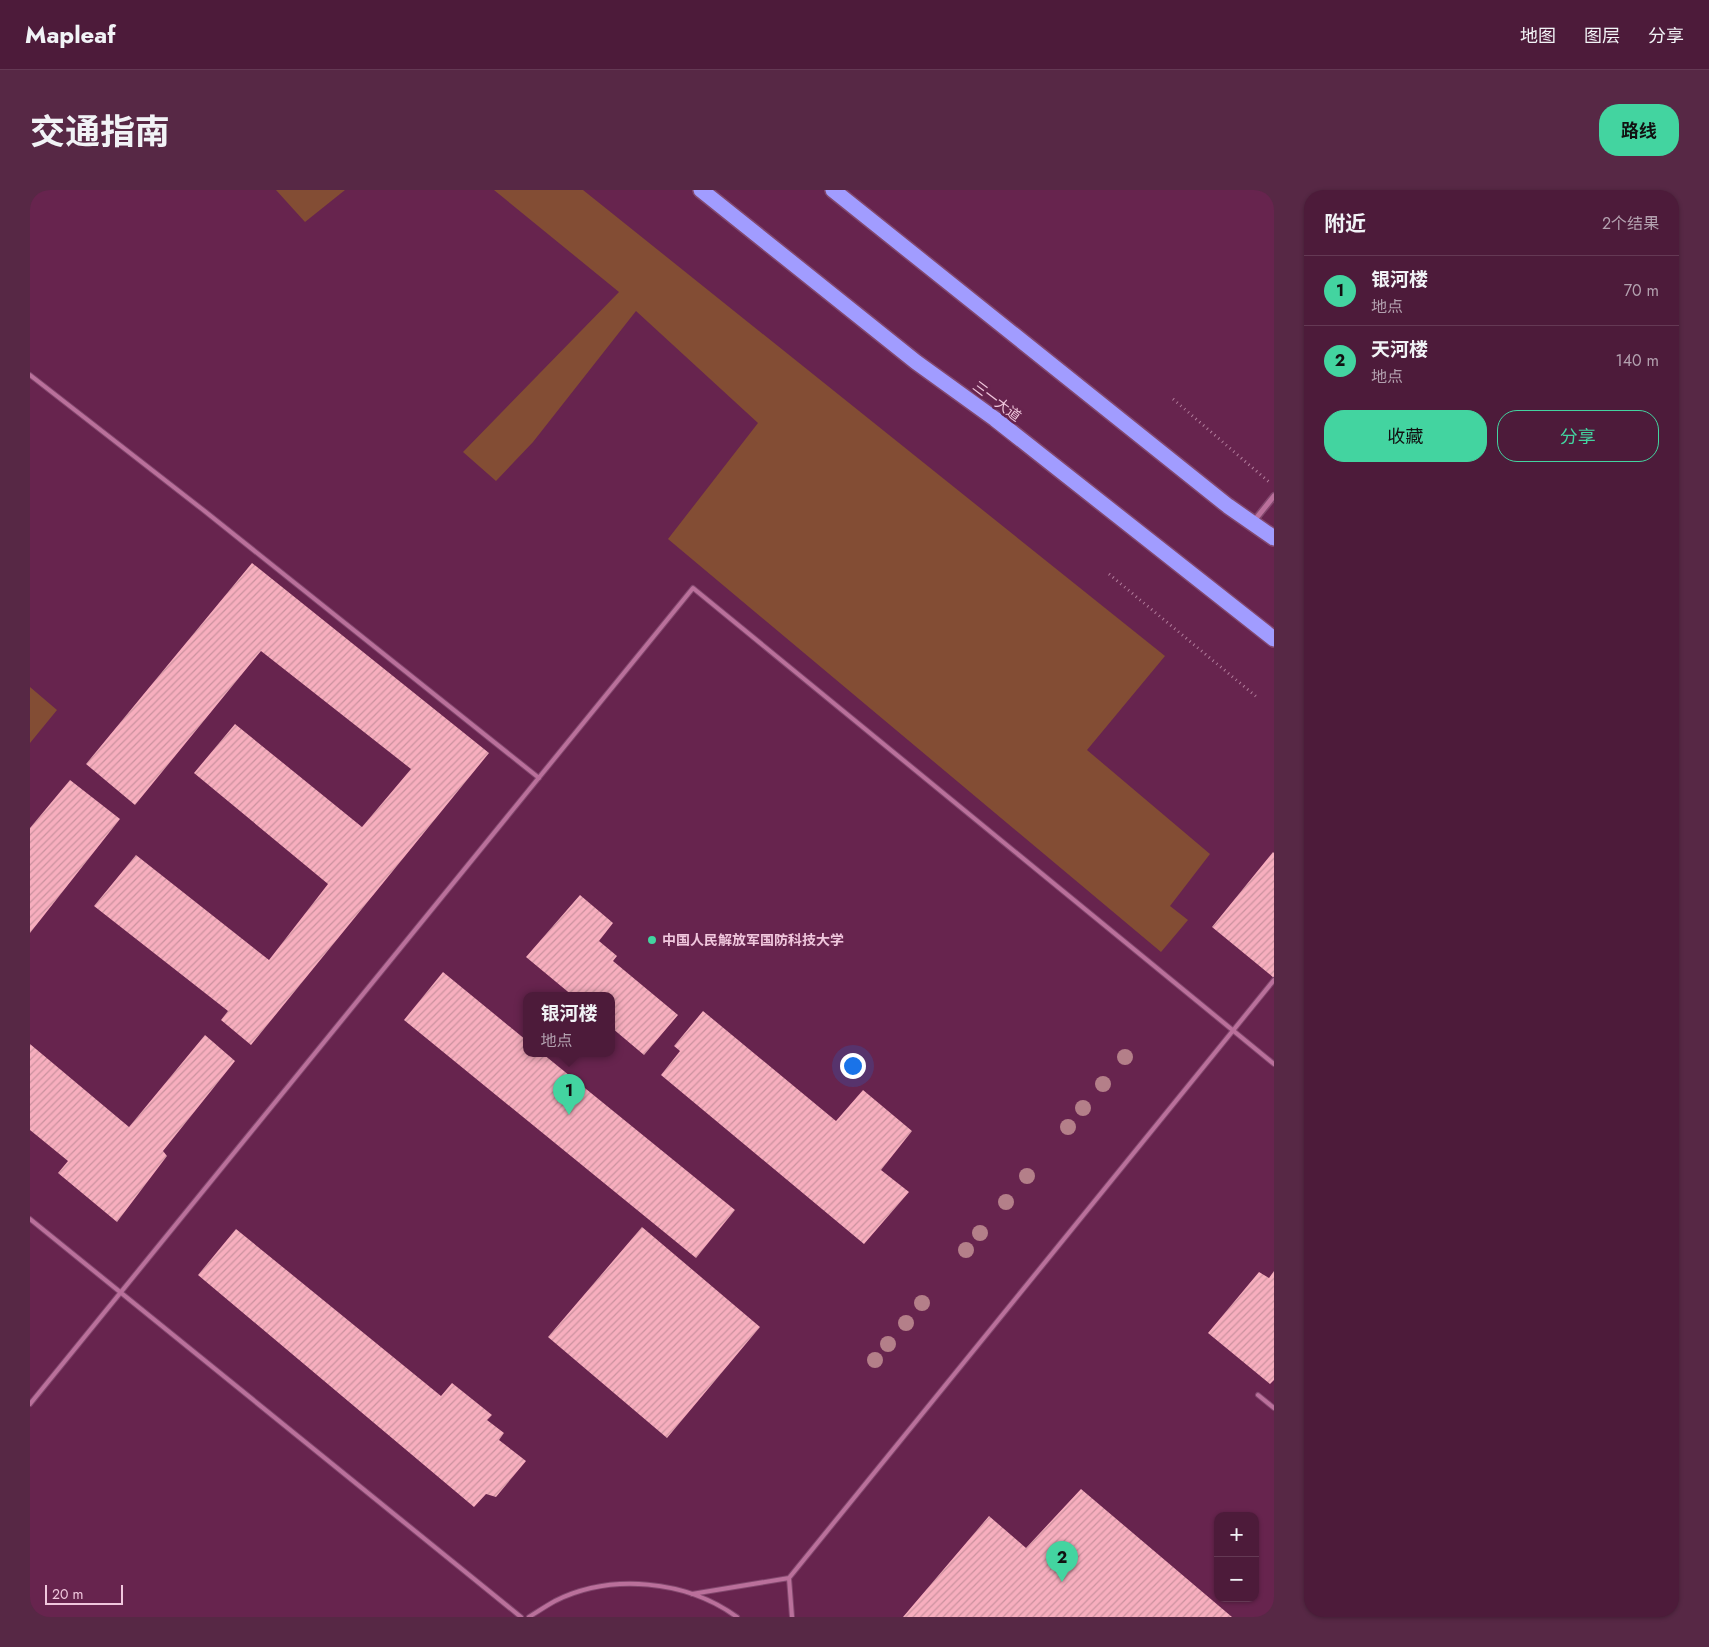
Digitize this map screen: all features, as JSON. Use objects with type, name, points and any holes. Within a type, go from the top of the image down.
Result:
[{"type":"highway","name":"三一大道","points":[[701,190],[916,362],[995,419],[1274,639]]},
{"type":"highway","points":[[833,190],[1228,506],[1274,538]]},
{"type":"street","points":[[1253,524],[1254,520],[1274,496]]},
{"type":"lane","points":[[30,375],[210,515],[539,778]]},
{"type":"lane","points":[[30,1404],[693,588],[1274,1064]]},
{"type":"lane","points":[[692,1594],[789,1578],[1274,980]]},
{"type":"lane","points":[[30,1219],[520,1617]]},
{"type":"lane","points":[[1258,1395],[1274,1408]]},
{"type":"lane","points":[[789,1578],[792,1617]]},
{"type":"lane","points":[[529,1617],[555,1601],[588,1589],[623,1584],[658,1586],[692,1594],[724,1608],[736,1617]]},
{"type":"path","points":[[1173,399],[1274,486]]},
{"type":"path","points":[[1109,574],[1258,698]]},
{"type":"shaded area","points":[[276,190],[345,190],[305,222]]},
{"type":"shaded area","points":[[494,190],[583,190],[1165,656],[1087,750],[1210,854],[1170,906],[1188,920],[1161,952],[668,539],[758,423],[636,311],[533,442],[496,481],[463,452],[619,292]]},
{"type":"shaded area","points":[[30,687],[57,710],[30,743]]},
{"type":"building","points":[[252,563],[489,753],[251,1045],[221,1020],[228,1011],[94,906],[136,855],[269,960],[328,884],[194,773],[235,724],[362,827],[411,769],[261,651],[135,805],[86,764]]},
{"type":"building","points":[[70,780],[120,819],[30,933],[30,828]]},
{"type":"building","points":[[1274,853],[1274,978],[1212,927]]},
{"type":"building","points":[[580,895],[613,923],[599,941],[617,956],[613,961],[678,1015],[644,1055],[615,1031],[615,992],[568,992],[526,957]]},
{"type":"building","points":[[443,972],[523,1038],[523,1057],[547,1057],[735,1210],[696,1258],[404,1020]]},
{"type":"building","points":[[703,1011],[836,1121],[863,1090],[912,1131],[881,1170],[909,1192],[864,1244],[661,1075],[680,1051],[674,1046]]},
{"type":"building","points":[[205,1035],[235,1061],[163,1151],[167,1156],[117,1222],[58,1173],[68,1161],[30,1130],[30,1044],[129,1127]]},
{"type":"building","points":[[642,1227],[760,1327],[667,1438],[548,1337]]},
{"type":"building","points":[[236,1229],[441,1396],[452,1383],[492,1415],[487,1420],[504,1433],[499,1440],[526,1461],[496,1497],[486,1494],[474,1507],[198,1275]]},
{"type":"building","points":[[1274,1271],[1274,1380],[1270,1384],[1208,1333],[1259,1272],[1269,1278]]},
{"type":"building","points":[[1081,1489],[1232,1617],[903,1617],[989,1516],[1026,1548]]},
{"type":"place","name":"中国人民解放军国防科技大学","points":[[652,940]]},
{"type":"place","name":"银河楼","points":[[569,1115]]},
{"type":"place","name":"天河楼","points":[[1062,1582]]}]
